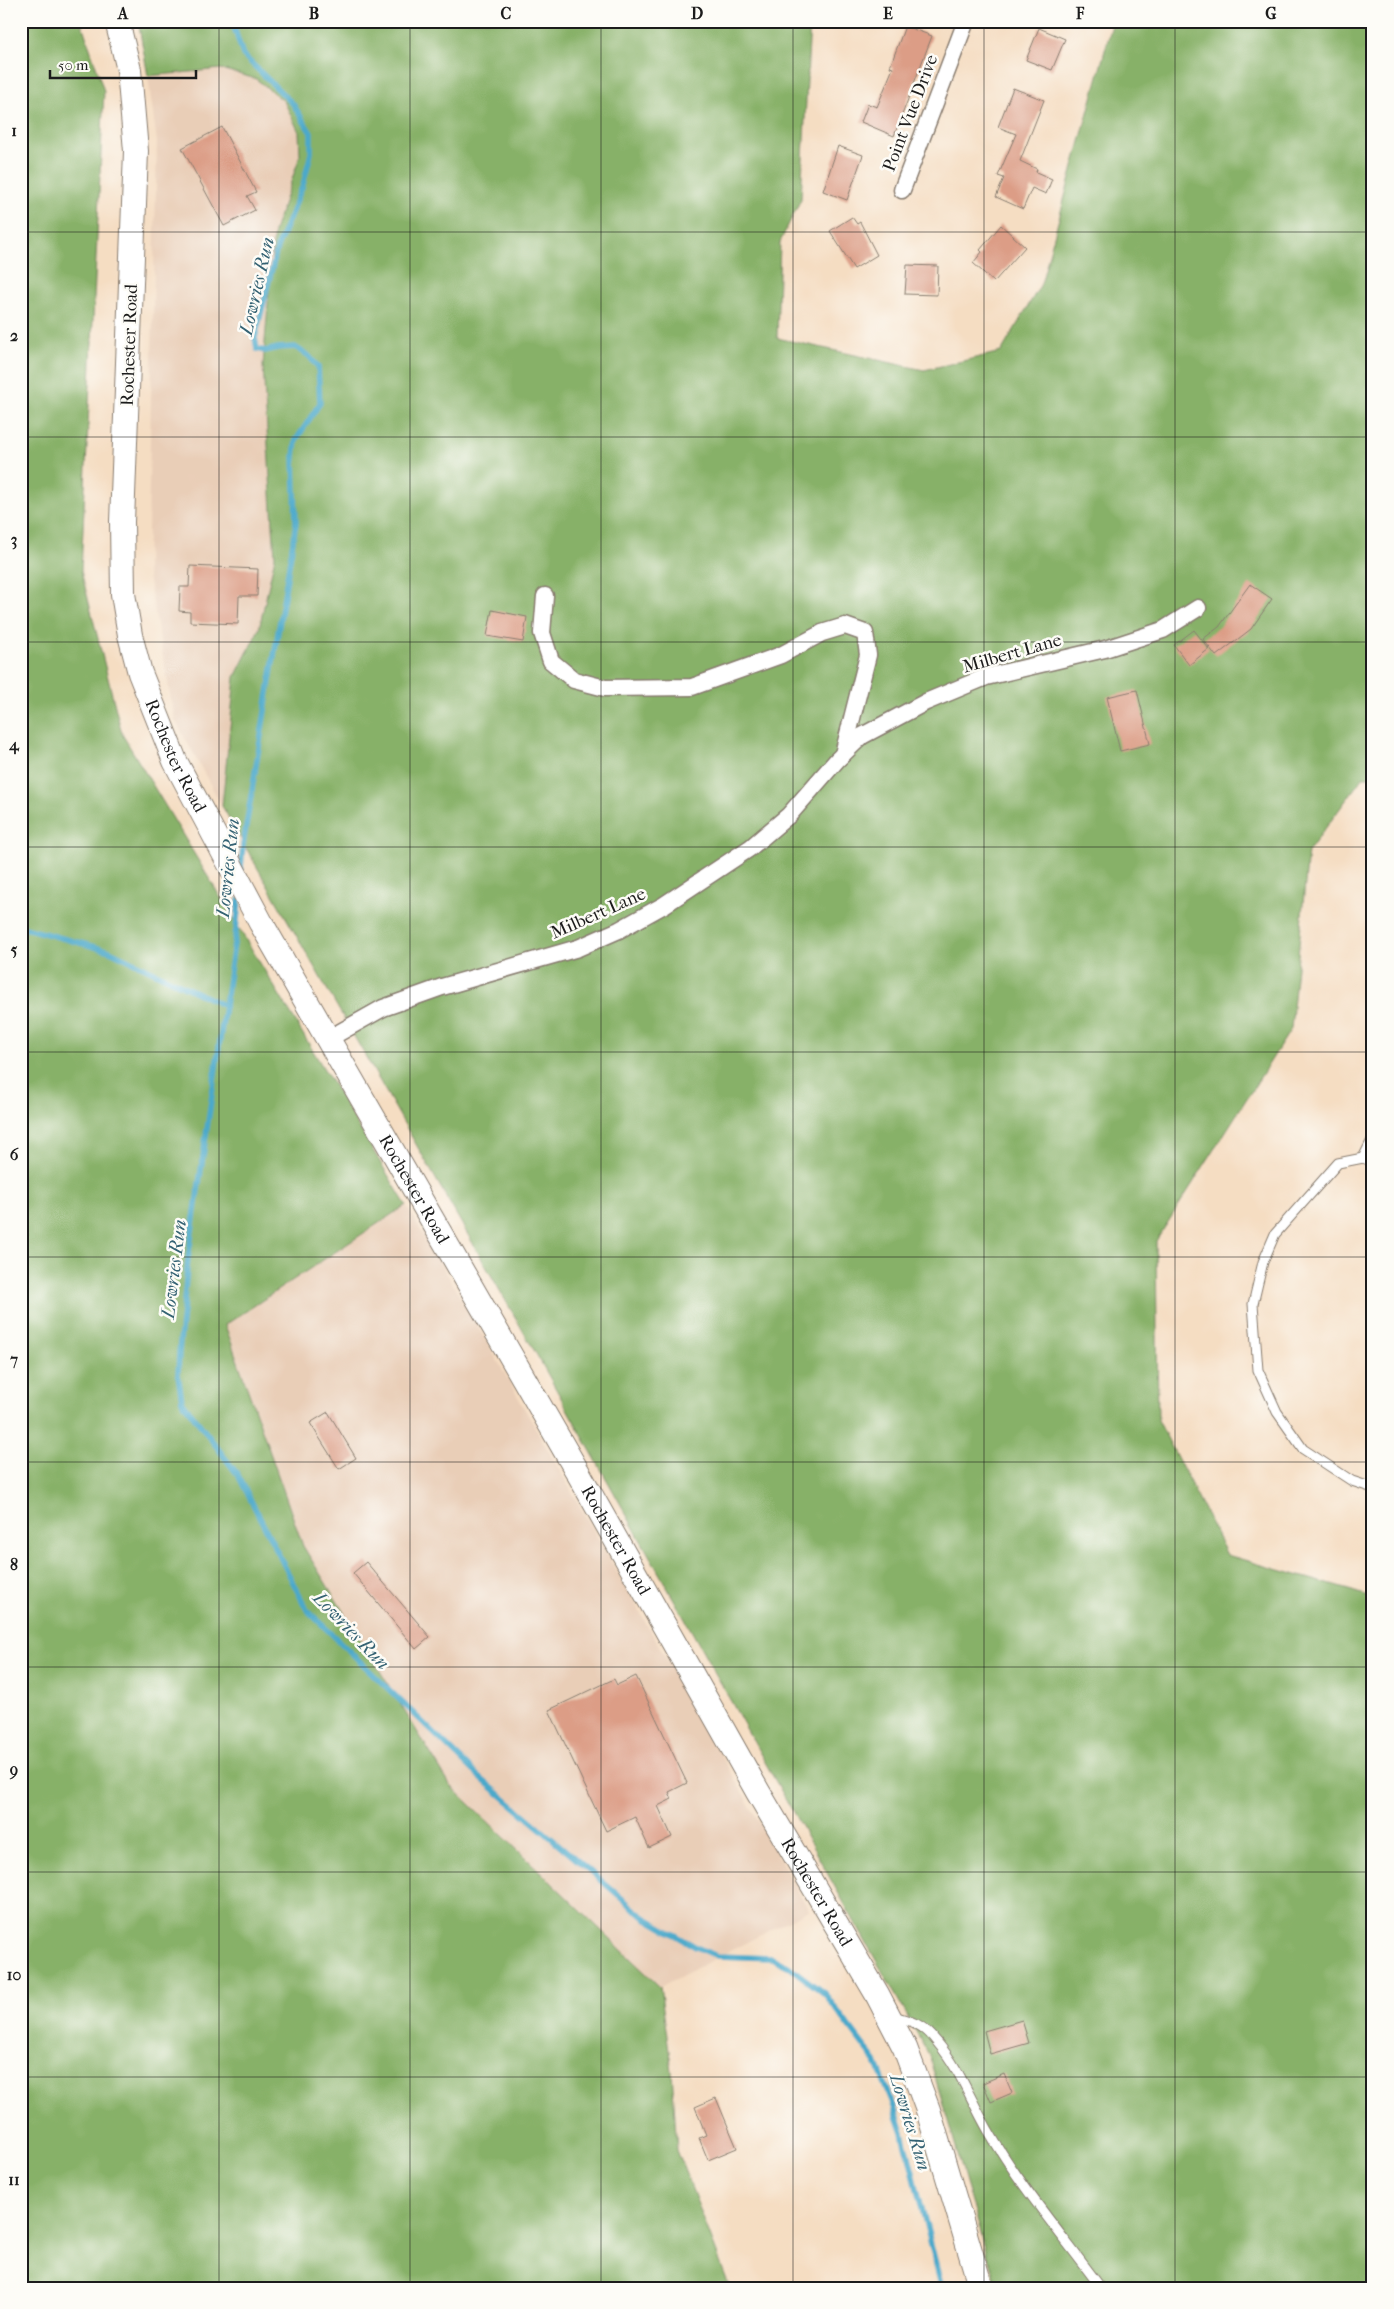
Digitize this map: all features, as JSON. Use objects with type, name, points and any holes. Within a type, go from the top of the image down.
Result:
[{"type":"street","name":"Rochester Road","points":[[117,21],[129,70],[136,151],[122,522],[123,594],[130,635],[140,673],[175,761],[249,901],[585,1485],[758,1792],[888,2014],[905,2048],[928,2110],[981,2288]]},
{"type":"street","name":"Point Vue Drive","points":[[902,190],[966,21]]},
{"type":"street","name":"Milbert Lane","points":[[545,596],[542,633],[551,661],[574,680],[605,688],[692,687],[781,655],[822,633],[845,626],[865,632],[868,655],[843,754]]},
{"type":"street","name":"Milbert Lane","points":[[328,1039],[383,1008],[442,987],[578,948],[619,930],[656,909],[750,848],[789,815],[843,754],[862,736],[889,720],[986,677],[1105,649],[1163,630],[1198,608]]},
{"type":"lane","points":[[1363,1158],[1373,1138]]},
{"type":"lane","points":[[1373,1162],[1363,1158],[1338,1163],[1275,1234],[1263,1262],[1253,1304],[1258,1370],[1277,1412],[1302,1449],[1352,1481],[1373,1488]]},
{"type":"lane","points":[[888,2014],[917,2023],[937,2042],[963,2079],[993,2138],[1101,2288]]},
{"type":"shaded area","points":[[221,69],[256,79],[284,101],[299,132],[300,156],[291,185],[263,366],[275,557],[259,629],[235,677],[222,806],[175,720],[147,571],[157,142],[148,76]]},
{"type":"shaded area","points":[[406,1205],[480,1330],[809,1910],[660,1987],[450,1785],[303,1546],[225,1325]]},
{"type":"green space","points":[[21,21],[81,21],[104,91],[81,571],[122,734],[406,1205],[225,1325],[303,1546],[450,1785],[660,1987],[672,2071],[677,2150],[730,2288],[21,2288]]},
{"type":"green space","points":[[138,21],[810,21],[801,199],[780,242],[777,338],[924,370],[1001,352],[1041,284],[1113,21],[1373,21],[1373,777],[1363,777],[1308,852],[1291,1029],[1156,1241],[1158,1420],[1227,1555],[1373,1597],[1373,2288],[997,2288],[928,2053],[542,1364],[222,806],[235,677],[259,629],[275,557],[263,366],[274,231],[300,156],[299,132],[284,101],[256,79],[221,69],[148,76]]},
{"type":"building","points":[[905,26],[932,36],[894,136],[861,122],[868,104],[877,107],[893,68],[890,67]]},
{"type":"building","points":[[1039,28],[1065,39],[1052,70],[1026,60]]},
{"type":"building","points":[[1013,88],[1044,100],[1020,161],[1037,169],[1036,172],[1052,179],[1046,194],[1032,188],[1023,209],[996,197],[1004,178],[998,176],[1016,134],[998,127]]},
{"type":"building","points":[[222,127],[256,192],[247,196],[255,210],[224,226],[182,148]]},
{"type":"building","points":[[838,146],[863,155],[847,200],[823,191]]},
{"type":"building","points":[[852,217],[857,224],[860,222],[877,255],[854,269],[830,231]]},
{"type":"building","points":[[1001,225],[1025,247],[994,282],[973,263],[982,252],[980,250]]},
{"type":"building","points":[[907,265],[938,266],[937,295],[905,294]]},
{"type":"building","points":[[190,566],[258,569],[257,596],[239,596],[238,624],[190,622],[190,612],[179,611],[180,587],[189,587]]},
{"type":"building","points":[[1250,584],[1272,599],[1251,629],[1216,656],[1203,639],[1219,627]]},
{"type":"building","points":[[492,610],[527,617],[523,642],[487,636]]},
{"type":"building","points":[[1194,630],[1209,649],[1189,665],[1174,645]]},
{"type":"building","points":[[1137,690],[1150,744],[1120,751],[1107,697]]},
{"type":"building","points":[[328,1412],[356,1458],[339,1469],[310,1423]]},
{"type":"building","points":[[366,1562],[430,1637],[416,1649],[353,1573]]},
{"type":"building","points":[[636,1676],[687,1783],[669,1792],[672,1799],[658,1806],[672,1837],[649,1848],[635,1817],[606,1831],[549,1710],[614,1679],[617,1685]]},
{"type":"building","points":[[1022,2020],[1029,2043],[990,2054],[984,2031]]},
{"type":"building","points":[[1004,2074],[1012,2093],[991,2102],[983,2083]]},
{"type":"building","points":[[716,2098],[737,2148],[708,2160],[699,2138],[706,2135],[695,2107]]},
{"type":"waterway","name":"Lowries Run","points":[[232,21],[243,55],[293,104],[311,133],[311,153],[303,185],[277,248],[255,338],[257,349],[265,351],[295,347],[309,356],[318,367],[320,403],[296,440],[294,457],[296,523],[243,845],[241,868]]},
{"type":"waterway","name":"Lowries Run","points":[[239,900],[188,1259],[178,1374],[182,1401],[238,1475],[307,1610],[477,1775],[644,1917],[696,1947],[717,1956],[772,1958],[788,1966],[825,1994],[876,2062],[892,2101],[903,2133],[942,2288]]},
{"type":"waterway","points":[[21,927],[110,951],[225,1006]]}]
